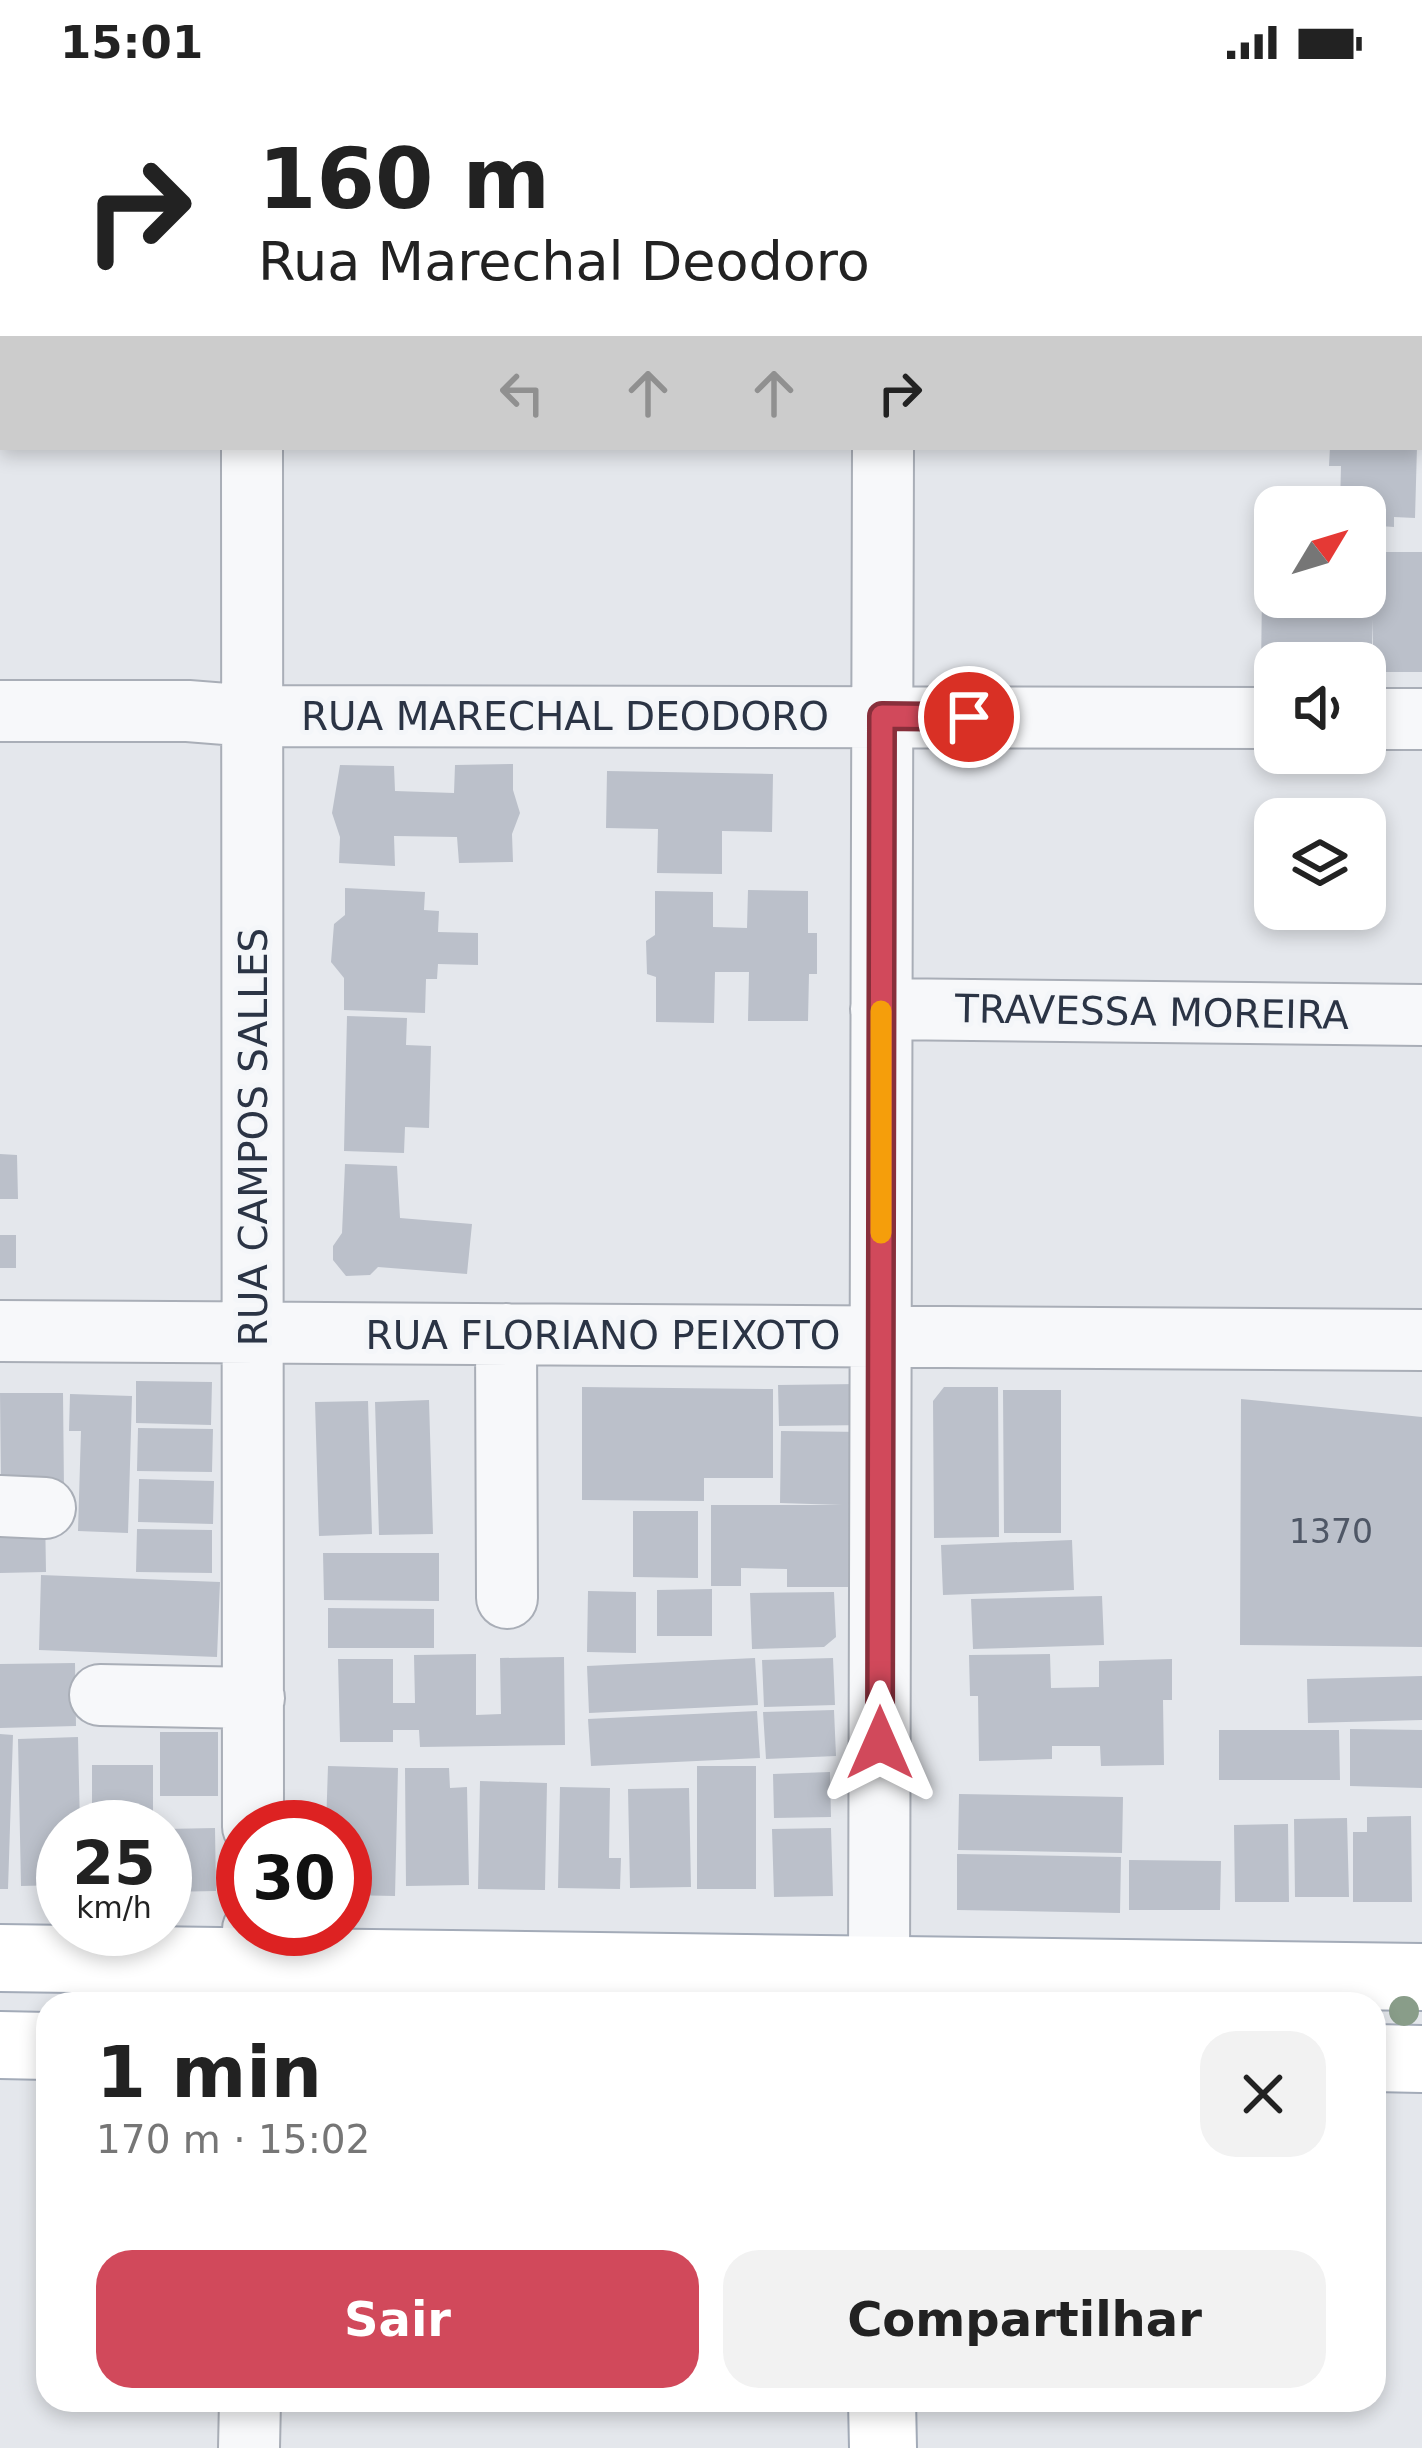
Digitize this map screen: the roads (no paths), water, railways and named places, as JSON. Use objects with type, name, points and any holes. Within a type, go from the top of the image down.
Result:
[{"type":"main road","points":[[0,1958],[879,1986],[1422,1977]]},
{"type":"main road","points":[[0,2045],[36,2046]]},
{"type":"main road","points":[[1386,2058],[1422,2059]]},
{"type":"main road","points":[[882,2412],[883,2448]]},
{"type":"street","name":"RUA CAMPOS SALLES","points":[[252,450],[253,1800]]},
{"type":"street","points":[[879,1986],[883,450]]},
{"type":"street","name":"RUA MARECHAL DEODORO","points":[[0,711],[188,711],[251,716],[1254,718]]},
{"type":"street","points":[[1386,719],[1422,719]]},
{"type":"street","name":"TRAVESSA MOREIRA","points":[[881,1009],[1422,1015]]},
{"type":"street","name":"RUA FLORIANO PEIXOTO","points":[[0,1330],[1422,1340]]},
{"type":"street","points":[[506,1334],[507,1598]]},
{"type":"street","points":[[100,1695],[254,1698]]},
{"type":"street","points":[[250,2412],[250,2448]]}]
